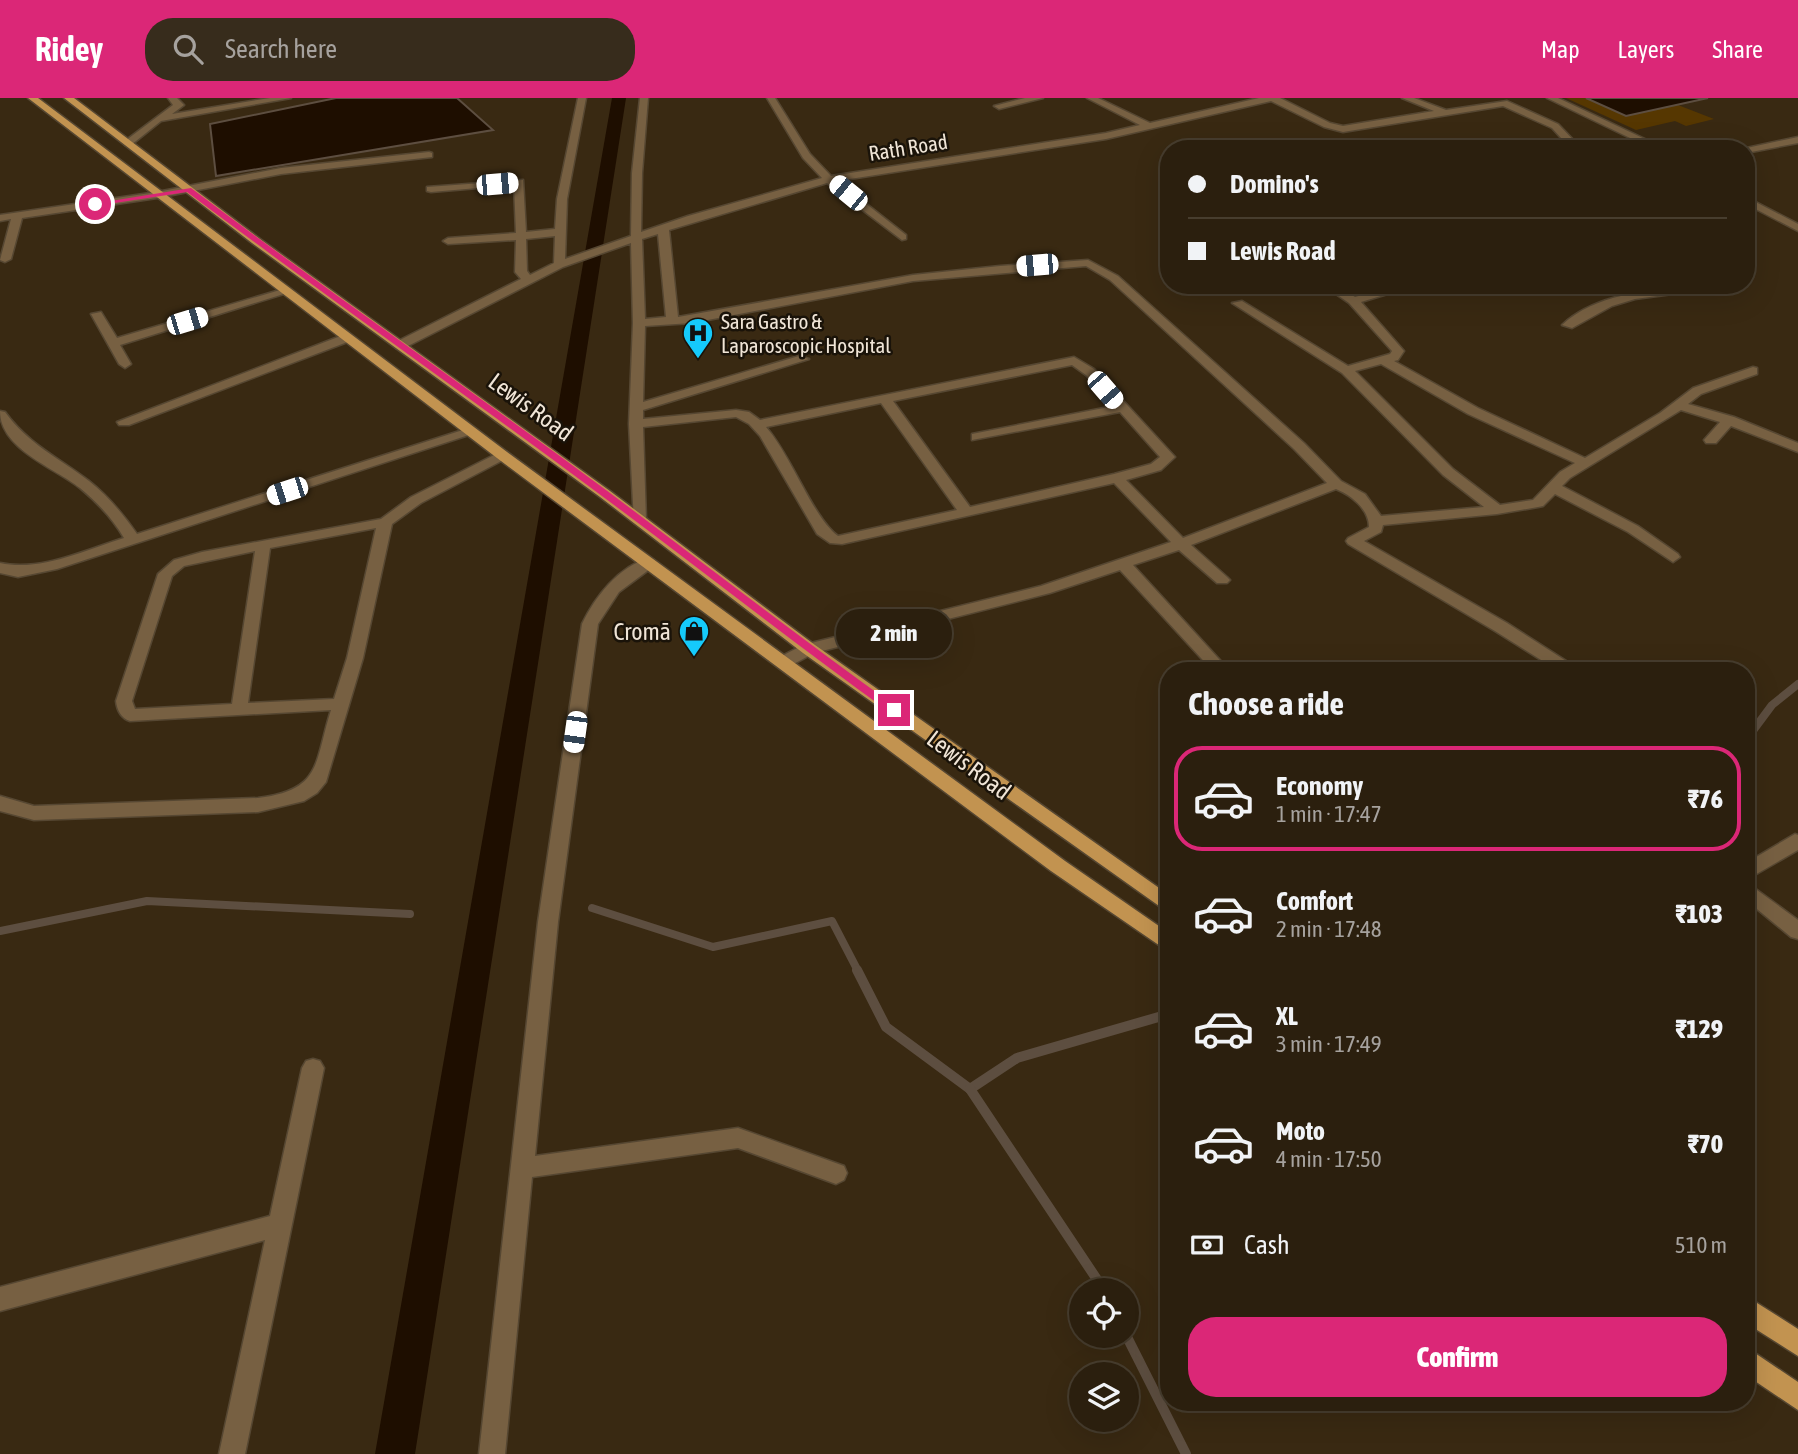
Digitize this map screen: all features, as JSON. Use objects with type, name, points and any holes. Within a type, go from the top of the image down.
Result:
[{"type":"main road","name":"Lewis Road","points":[[32,98],[515,465],[1015,835],[1160,938]]},
{"type":"main road","name":"Lewis Road","points":[[68,98],[544,452],[605,494],[809,649],[1040,815],[1160,897]]},
{"type":"main road","points":[[371,356],[400,345]]},
{"type":"main road","points":[[1755,1314],[1798,1344]]},
{"type":"main road","points":[[1755,1366],[1798,1397]]},
{"type":"street","points":[[128,143],[179,104],[172,98]]},
{"type":"street","points":[[158,119],[287,98]]},
{"type":"street","points":[[559,265],[562,200],[582,98]]},
{"type":"street","points":[[639,520],[636,424],[639,323],[636,173],[643,98]]},
{"type":"street","points":[[771,98],[806,156],[830,179],[902,237]]},
{"type":"street","points":[[999,106],[1039,98]]},
{"type":"street","points":[[1091,98],[1150,127]]},
{"type":"street","points":[[1272,98],[1327,125],[1343,129],[1497,103],[1509,104],[1555,126],[1568,140]]},
{"type":"street","name":"Rath Road","points":[[400,345],[578,257],[663,227],[830,179],[1150,127],[1272,98]]},
{"type":"street","points":[[1406,98],[1447,113]]},
{"type":"street","points":[[1551,98],[1642,140]]},
{"type":"street","points":[[1755,148],[1798,140]]},
{"type":"street","points":[[0,218],[189,190],[281,171],[429,155]]},
{"type":"street","points":[[431,189],[519,182],[521,272],[528,280]]},
{"type":"street","points":[[1755,205],[1798,228]]},
{"type":"street","points":[[5,259],[18,215]]},
{"type":"street","points":[[663,227],[673,320]]},
{"type":"street","points":[[448,241],[560,232]]},
{"type":"street","points":[[639,323],[673,320],[913,278],[1088,263],[1114,278],[1289,437],[1336,484],[1359,494],[1368,504],[1376,521],[1376,529],[1353,541],[1555,662]]},
{"type":"street","points":[[114,343],[284,292]]},
{"type":"street","points":[[1342,294],[1353,301],[1398,351],[1394,357],[1346,370]]},
{"type":"street","points":[[1353,301],[1379,294]]},
{"type":"street","points":[[1568,326],[1608,304],[1648,294]]},
{"type":"street","points":[[1238,303],[1346,370],[1448,472],[1497,510]]},
{"type":"street","points":[[97,314],[125,364]]},
{"type":"street","points":[[124,422],[346,338]]},
{"type":"street","points":[[636,408],[803,359]]},
{"type":"street","points":[[636,424],[743,414],[760,424],[822,531],[835,540],[1117,478],[1156,467],[1168,457],[1090,372],[1081,364],[1068,360],[886,401],[760,424]]},
{"type":"street","points":[[1383,360],[1473,411],[1585,463]]},
{"type":"street","points":[[1376,521],[1497,510],[1538,503],[1565,475],[1665,416],[1697,391],[1753,371]]},
{"type":"street","points":[[886,401],[966,512]]},
{"type":"street","points":[[1678,405],[1729,420],[1798,447]]},
{"type":"street","points":[[977,437],[1121,408]]},
{"type":"street","points":[[0,415],[12,433],[39,457],[74,477],[102,500],[121,520],[133,540]]},
{"type":"street","points":[[1711,440],[1729,420]]},
{"type":"street","points":[[0,568],[18,572],[52,566],[471,432]]},
{"type":"street","points":[[340,704],[130,715],[125,709],[124,701],[165,575],[179,563],[386,522],[416,500],[502,455]]},
{"type":"street","points":[[1117,478],[1181,544],[1222,580]]},
{"type":"street","points":[[784,662],[809,649],[1007,601],[1124,565],[1336,484]]},
{"type":"street","points":[[1553,487],[1633,529],[1673,557]]},
{"type":"street","points":[[0,803],[34,813],[258,805],[290,800],[308,793],[317,782],[360,635],[386,522]]},
{"type":"street","points":[[239,710],[262,545]]},
{"type":"street","points":[[492,1454],[548,922],[590,624],[598,605],[610,591],[627,576],[649,563]]},
{"type":"street","points":[[1124,565],[1214,662]]},
{"type":"street","points":[[1755,867],[1797,841]]},
{"type":"street","points":[[1755,897],[1798,930]]},
{"type":"street","points":[[232,1454],[313,1068]]},
{"type":"street","points":[[522,1168],[738,1138],[836,1173]]},
{"type":"street","points":[[0,1299],[280,1225]]},
{"type":"shaded area","points":[[336,98],[457,98],[493,130],[216,176],[210,124]]},
{"type":"shaded area","points":[[1566,98],[1586,98],[1626,116],[1678,105],[1714,119],[1686,126],[1675,121],[1636,130]]},
{"type":"shaded area","points":[[1586,98],[1708,98],[1626,116]]},
{"type":"waterway","points":[[395,1454],[619,98]]},
{"type":"waterway","points":[[1755,728],[1772,705],[1798,684]]},
{"type":"waterway","points":[[0,931],[147,901],[410,914]]},
{"type":"waterway","points":[[592,908],[713,947],[832,921],[858,971]]},
{"type":"waterway","points":[[857,970],[886,1027],[970,1089]]},
{"type":"waterway","points":[[970,1089],[1017,1058],[1160,1017]]},
{"type":"waterway","points":[[970,1089],[1096,1278]]},
{"type":"waterway","points":[[1133,1348],[1160,1402]]},
{"type":"waterway","points":[[1164,1411],[1186,1454]]},
{"type":"place","name":"Sara Gastro & Laparoscopic Hospital","points":[[698,360]]},
{"type":"place","name":"Cromā","points":[[694,658]]},
{"type":"route","points":[[95,204],[189,190],[319,288],[605,494],[894,710]]}]
